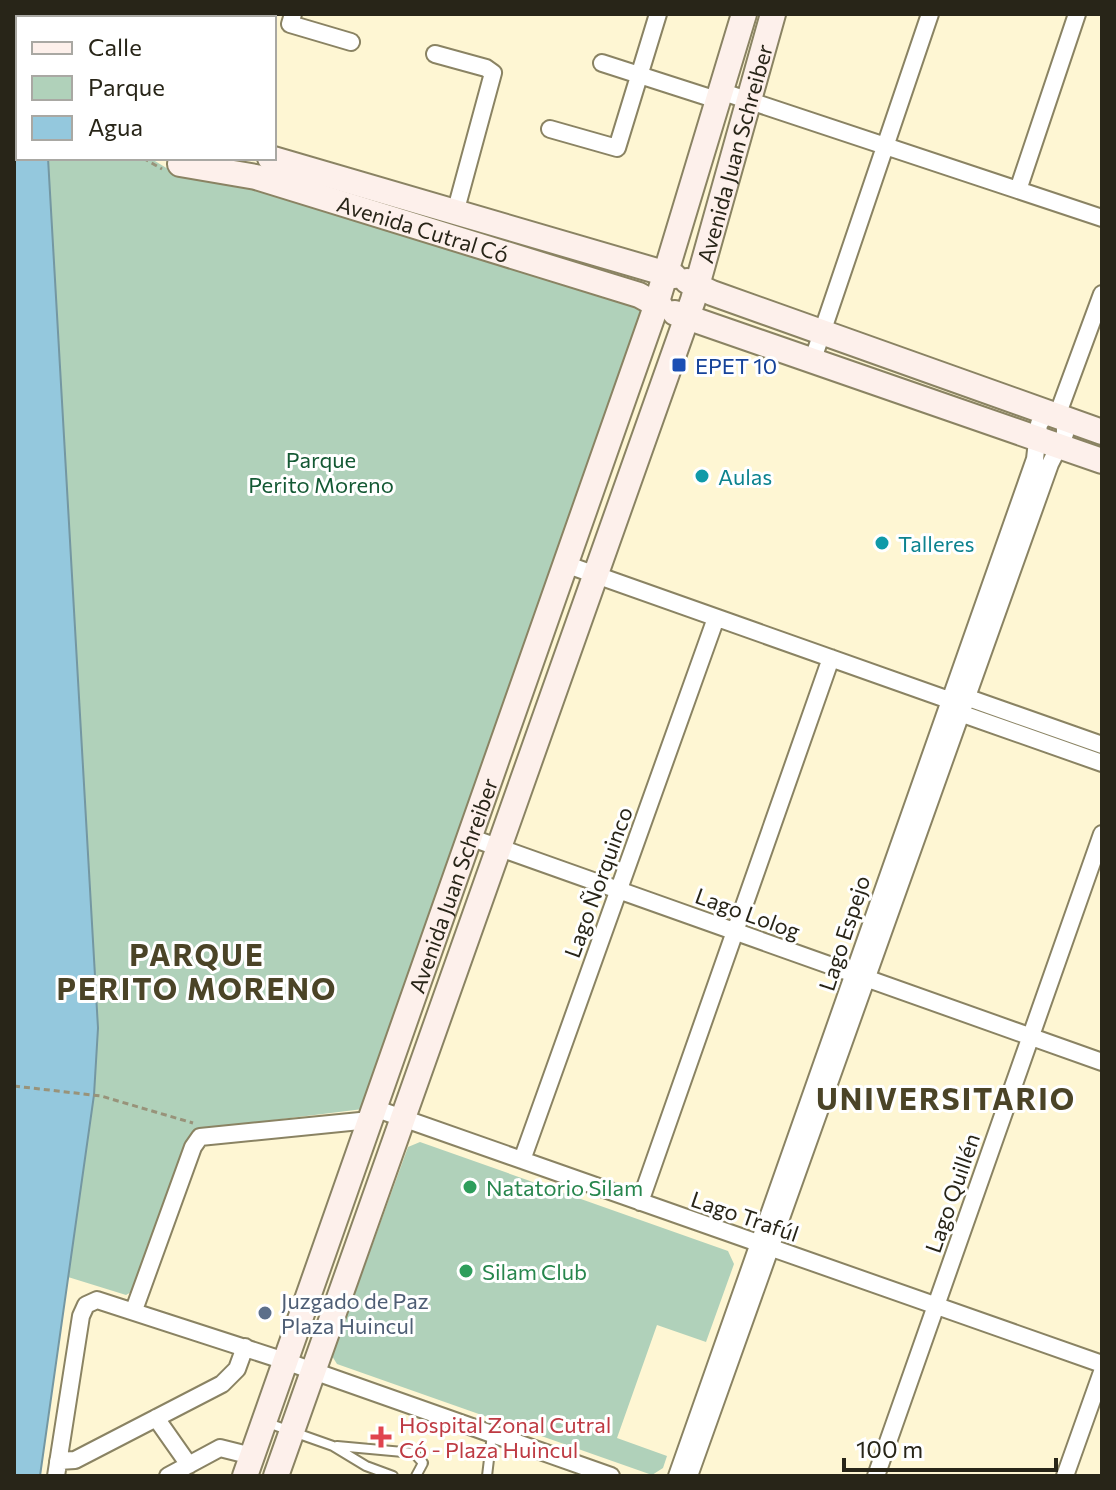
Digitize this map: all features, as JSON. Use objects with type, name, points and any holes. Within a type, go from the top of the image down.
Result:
[{"type":"main road","name":"Avenida Juan Schreiber","points":[[276,1476],[594,574],[674,294],[718,95],[744,14]]},
{"type":"main road","name":"Avenida Juan Schreiber","points":[[248,1466],[565,564],[748,101],[773,14]]},
{"type":"main road","name":"Avenida Cutral Có","points":[[275,160],[451,224],[674,294],[822,333],[1102,432]]},
{"type":"main road","name":"Avenida Cutral Có","points":[[175,162],[256,177],[451,224]]},
{"type":"main road","name":"Avenida Cutral Có","points":[[674,294],[813,359],[1102,461]]},
{"type":"street","points":[[293,14],[290,24],[351,42]]},
{"type":"street","points":[[550,129],[617,148],[658,14]]},
{"type":"street","points":[[813,359],[930,14]]},
{"type":"street","points":[[1018,190],[1077,14]]},
{"type":"street","points":[[435,54],[486,68],[493,73],[451,224]]},
{"type":"street","points":[[602,63],[748,101],[1102,218]]},
{"type":"street","name":"Lago Espejo","points":[[1057,416],[1102,294]]},
{"type":"street","name":"Lago Espejo","points":[[689,1476],[765,1246],[860,976],[949,700],[1036,455],[1066,430],[1057,416]]},
{"type":"street","name":"Lago Espejo","points":[[860,976],[967,697],[1048,442],[1041,420],[1057,416]]},
{"type":"street","points":[[565,564],[949,700]]},
{"type":"street","name":"Lago Ñorquinco","points":[[522,1160],[716,618]]},
{"type":"street","points":[[640,1202],[831,658]]},
{"type":"street","points":[[949,700],[955,695],[967,697],[1102,745]]},
{"type":"street","points":[[949,700],[950,708],[961,714],[1102,763]]},
{"type":"street","name":"Lago Quillén","points":[[876,1476],[1102,834]]},
{"type":"street","name":"Lago Lolog","points":[[469,837],[1102,1062]]},
{"type":"street","points":[[134,1310],[197,1130],[372,1114]]},
{"type":"street","name":"Lago Trafúl","points":[[372,1114],[402,1118],[1102,1364]]},
{"type":"street","name":"Lago Espejo","points":[[677,1476],[765,1246]]},
{"type":"street","points":[[57,1469],[81,1316],[91,1301],[103,1300],[611,1476]]},
{"type":"street","points":[[57,1469],[226,1382],[237,1369],[245,1347]]},
{"type":"street","points":[[1065,1476],[1102,1372]]},
{"type":"street","points":[[156,1418],[189,1465]]},
{"type":"street","points":[[168,1476],[222,1447],[248,1466]]},
{"type":"lane","points":[[264,1421],[333,1446],[369,1467],[393,1476]]},
{"type":"lane","points":[[487,1476],[492,1434]]},
{"type":"lane","points":[[333,1446],[414,1453],[423,1463],[416,1476]]},
{"type":"path","points":[[14,1086],[94,1095],[197,1130]]},
{"type":"green space","name":"Parque Perito Moreno","points":[[48,160],[153,160],[173,172],[232,180],[644,307],[363,1109],[202,1129],[133,1291],[126,1295],[68,1277],[94,1095],[98,1028]]},
{"type":"green space","name":"Silam Club","points":[[420,1142],[728,1251],[734,1264],[706,1342],[657,1325],[617,1438],[667,1456],[663,1468],[652,1475],[337,1364],[332,1356],[408,1147]]},
{"type":"water","points":[[14,14],[39,14],[16,16],[16,160],[48,160],[98,1028],[94,1095],[40,1476],[14,1476]]},
{"type":"place","name":"EPET 10","points":[[679,365]]},
{"type":"place","name":"Aulas","points":[[702,476]]},
{"type":"place","name":"Talleres","points":[[882,543]]},
{"type":"place","name":"Natatorio Silam","points":[[470,1187]]},
{"type":"place","name":"Silam Club","points":[[466,1271]]},
{"type":"place","name":"Juzgado de Paz Plaza Huincul","points":[[265,1313]]},
{"type":"place","name":"Hospital Zonal Cutral Có - Plaza Huincul","points":[[381,1437]]},
{"type":"district","name":"PARQUE PERITO MORENO","points":[[197,970]]},
{"type":"district","name":"UNIVERSITARIO","points":[[946,1097]]}]
